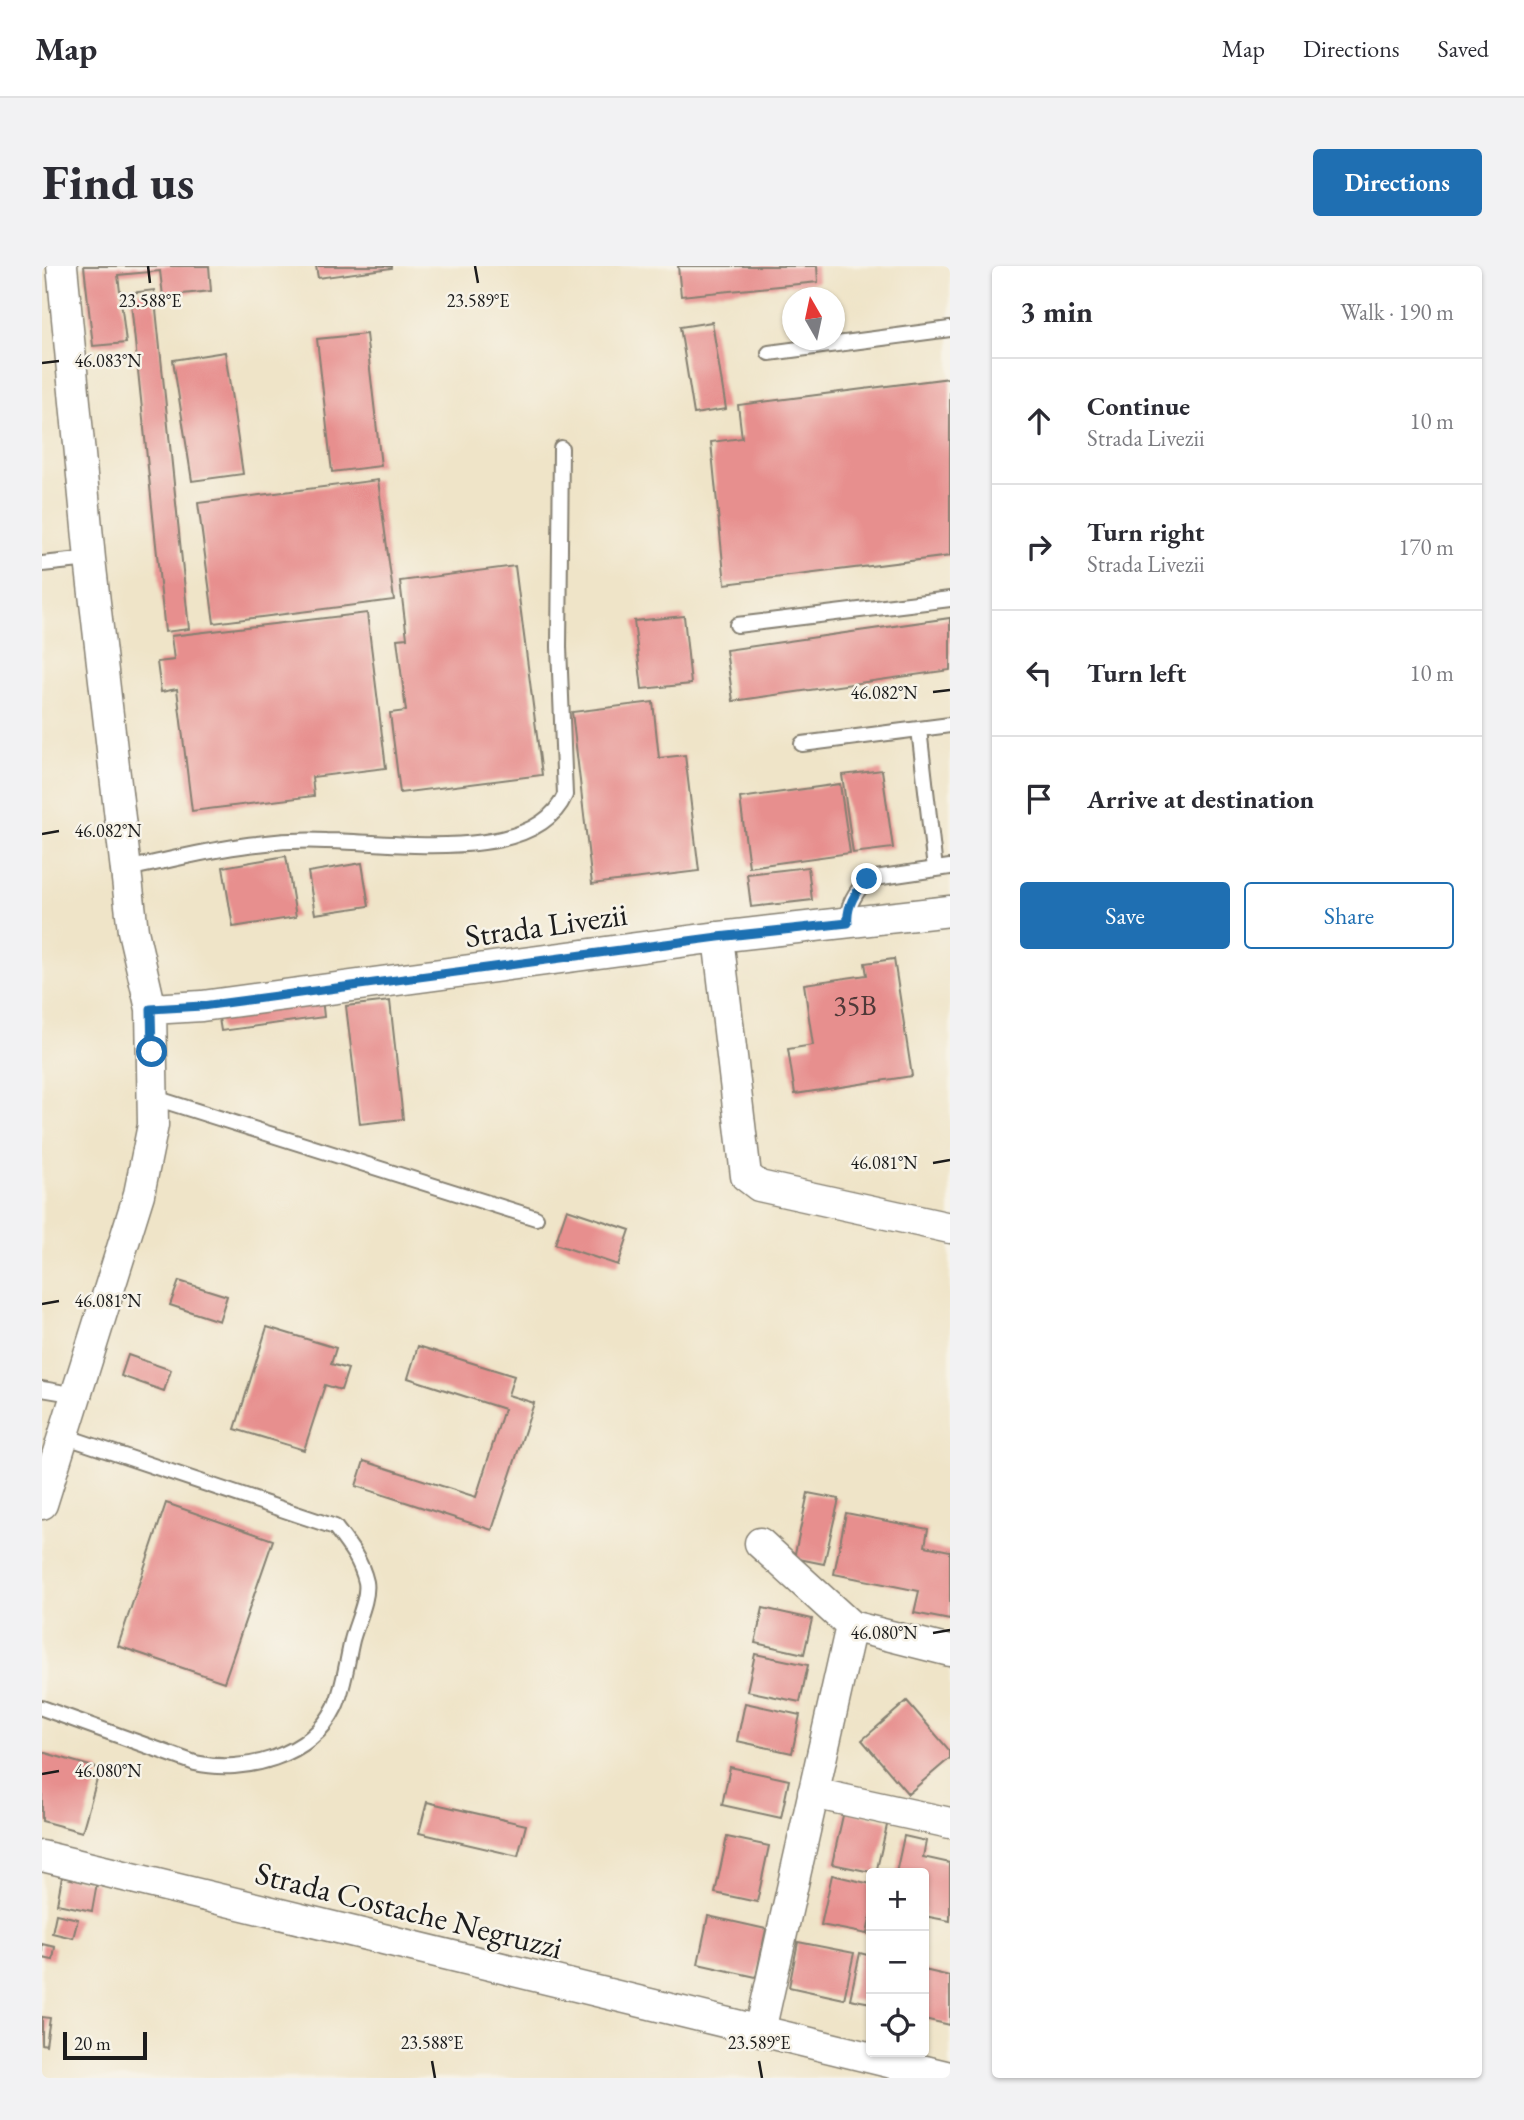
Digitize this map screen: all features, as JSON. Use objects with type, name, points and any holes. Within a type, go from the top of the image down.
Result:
[{"type":"street","points":[[43,1496],[147,1168],[153,1125],[151,1009],[133,931],[125,869],[90,559],[62,266]]},
{"type":"street","name":"Strada Livezii","points":[[151,1009],[202,1006],[718,937],[950,911]]},
{"type":"street","points":[[718,937],[746,1176],[759,1186],[950,1228]]},
{"type":"street","points":[[760,1543],[851,1626],[950,1650]]},
{"type":"street","points":[[760,2031],[851,1626]]},
{"type":"street","points":[[813,1793],[950,1823]]},
{"type":"street","name":"Strada Costache Negruzzi","points":[[42,1856],[950,2077]]},
{"type":"lane","points":[[769,353],[950,329]]},
{"type":"lane","points":[[125,869],[256,844],[327,841],[405,847],[478,842],[544,824],[559,810],[565,795],[559,647],[561,448]]},
{"type":"lane","points":[[42,564],[90,559]]},
{"type":"lane","points":[[737,625],[950,599]]},
{"type":"lane","points":[[802,744],[950,725]]},
{"type":"lane","points":[[848,923],[848,910],[859,888],[867,879],[943,868],[919,729]]},
{"type":"lane","points":[[152,1097],[536,1218]]},
{"type":"lane","points":[[42,1389],[77,1395]]},
{"type":"lane","points":[[42,1708],[172,1756],[202,1764],[240,1765],[263,1762],[301,1746],[320,1729],[335,1707],[366,1585],[356,1554],[335,1527],[64,1436]]},
{"type":"building","points":[[84,266],[209,266],[211,291],[163,296],[160,271],[118,275],[126,343],[93,346]]},
{"type":"building","points":[[316,266],[392,266],[392,268],[318,278]]},
{"type":"building","points":[[678,266],[817,266],[818,282],[681,296]]},
{"type":"building","points":[[154,290],[189,629],[165,632],[130,293]]},
{"type":"building","points":[[712,322],[726,409],[694,414],[680,327]]},
{"type":"building","points":[[366,334],[381,466],[332,472],[317,339]]},
{"type":"building","points":[[225,352],[243,474],[192,481],[173,360]]},
{"type":"building","points":[[950,378],[950,556],[725,584],[711,442],[742,438],[738,405]]},
{"type":"building","points":[[378,480],[394,600],[214,623],[198,503]]},
{"type":"building","points":[[515,566],[542,775],[400,793],[390,713],[406,711],[397,639],[407,638],[400,581]]},
{"type":"building","points":[[367,613],[386,768],[312,777],[314,796],[192,811],[177,689],[161,692],[157,662],[174,660],[171,636]]},
{"type":"building","points":[[684,616],[691,684],[642,689],[634,621]]},
{"type":"building","points":[[950,618],[950,670],[733,701],[726,650]]},
{"type":"building","points":[[653,702],[659,758],[685,755],[699,871],[592,884],[572,712]]},
{"type":"building","points":[[882,770],[893,848],[853,853],[842,775]]},
{"type":"building","points":[[840,784],[850,853],[749,867],[740,798]]},
{"type":"building","points":[[286,856],[296,917],[233,927],[223,867]]},
{"type":"building","points":[[362,863],[369,906],[315,914],[308,872]]},
{"type":"building","points":[[808,867],[812,900],[751,907],[747,874]]},
{"type":"building","points":[[894,959],[912,1076],[795,1094],[788,1049],[813,1045],[804,984],[867,975],[865,963]]},
{"type":"building","points":[[322,998],[324,1017],[221,1031],[218,1012]]},
{"type":"building","points":[[390,1001],[403,1119],[360,1124],[346,1006]]},
{"type":"building","points":[[567,1209],[630,1230],[618,1265],[555,1244]]},
{"type":"building","points":[[179,1281],[227,1296],[219,1321],[170,1305]]},
{"type":"building","points":[[267,1327],[336,1348],[331,1364],[348,1369],[341,1390],[325,1385],[304,1450],[235,1429]]},
{"type":"building","points":[[418,1346],[514,1376],[508,1395],[534,1403],[492,1530],[356,1486],[364,1461],[476,1497],[504,1409],[408,1378]]},
{"type":"building","points":[[128,1355],[171,1370],[164,1391],[121,1376]]},
{"type":"building","points":[[808,1493],[839,1499],[824,1564],[794,1558]]},
{"type":"building","points":[[166,1503],[273,1540],[224,1682],[118,1646]]},
{"type":"building","points":[[846,1513],[928,1529],[925,1546],[950,1551],[950,1620],[914,1613],[919,1591],[834,1574]]},
{"type":"building","points":[[763,1608],[812,1619],[804,1654],[755,1643]]},
{"type":"building","points":[[755,1654],[808,1665],[800,1702],[747,1691]]},
{"type":"building","points":[[907,1701],[950,1751],[950,1758],[908,1794],[862,1740]]},
{"type":"building","points":[[745,1703],[800,1715],[792,1753],[737,1741]]},
{"type":"building","points":[[42,1752],[100,1769],[82,1832],[42,1821]]},
{"type":"building","points":[[730,1767],[789,1780],[781,1818],[722,1805]]},
{"type":"building","points":[[427,1802],[526,1825],[518,1856],[419,1833]]},
{"type":"building","points":[[844,1811],[888,1821],[877,1868],[866,1868],[866,1871],[832,1864]]},
{"type":"building","points":[[904,1836],[926,1841],[923,1857],[950,1863],[950,1921],[929,1917],[929,1868],[897,1868]]},
{"type":"building","points":[[727,1837],[769,1846],[757,1902],[715,1893]]},
{"type":"building","points":[[832,1875],[866,1883],[866,1934],[821,1925]]},
{"type":"building","points":[[62,1877],[97,1883],[92,1911],[57,1904]]},
{"type":"building","points":[[56,1914],[78,1919],[73,1938],[52,1933]]},
{"type":"building","points":[[708,1916],[766,1929],[756,1977],[698,1964]]},
{"type":"building","points":[[798,1942],[854,1953],[844,1999],[789,1987]]},
{"type":"building","points":[[42,1944],[55,1947],[53,1960],[42,1958]]},
{"type":"building","points":[[860,1953],[866,1955],[866,2002],[850,1999]]},
{"type":"building","points":[[929,1971],[950,1976],[950,2025],[929,2020]]},
{"type":"building","points":[[42,2017],[50,2018],[46,2045],[42,2044]]},
{"type":"route","points":[[152,1052],[151,1009],[202,1006],[718,937],[848,923],[848,910],[853,898],[867,879]]}]
